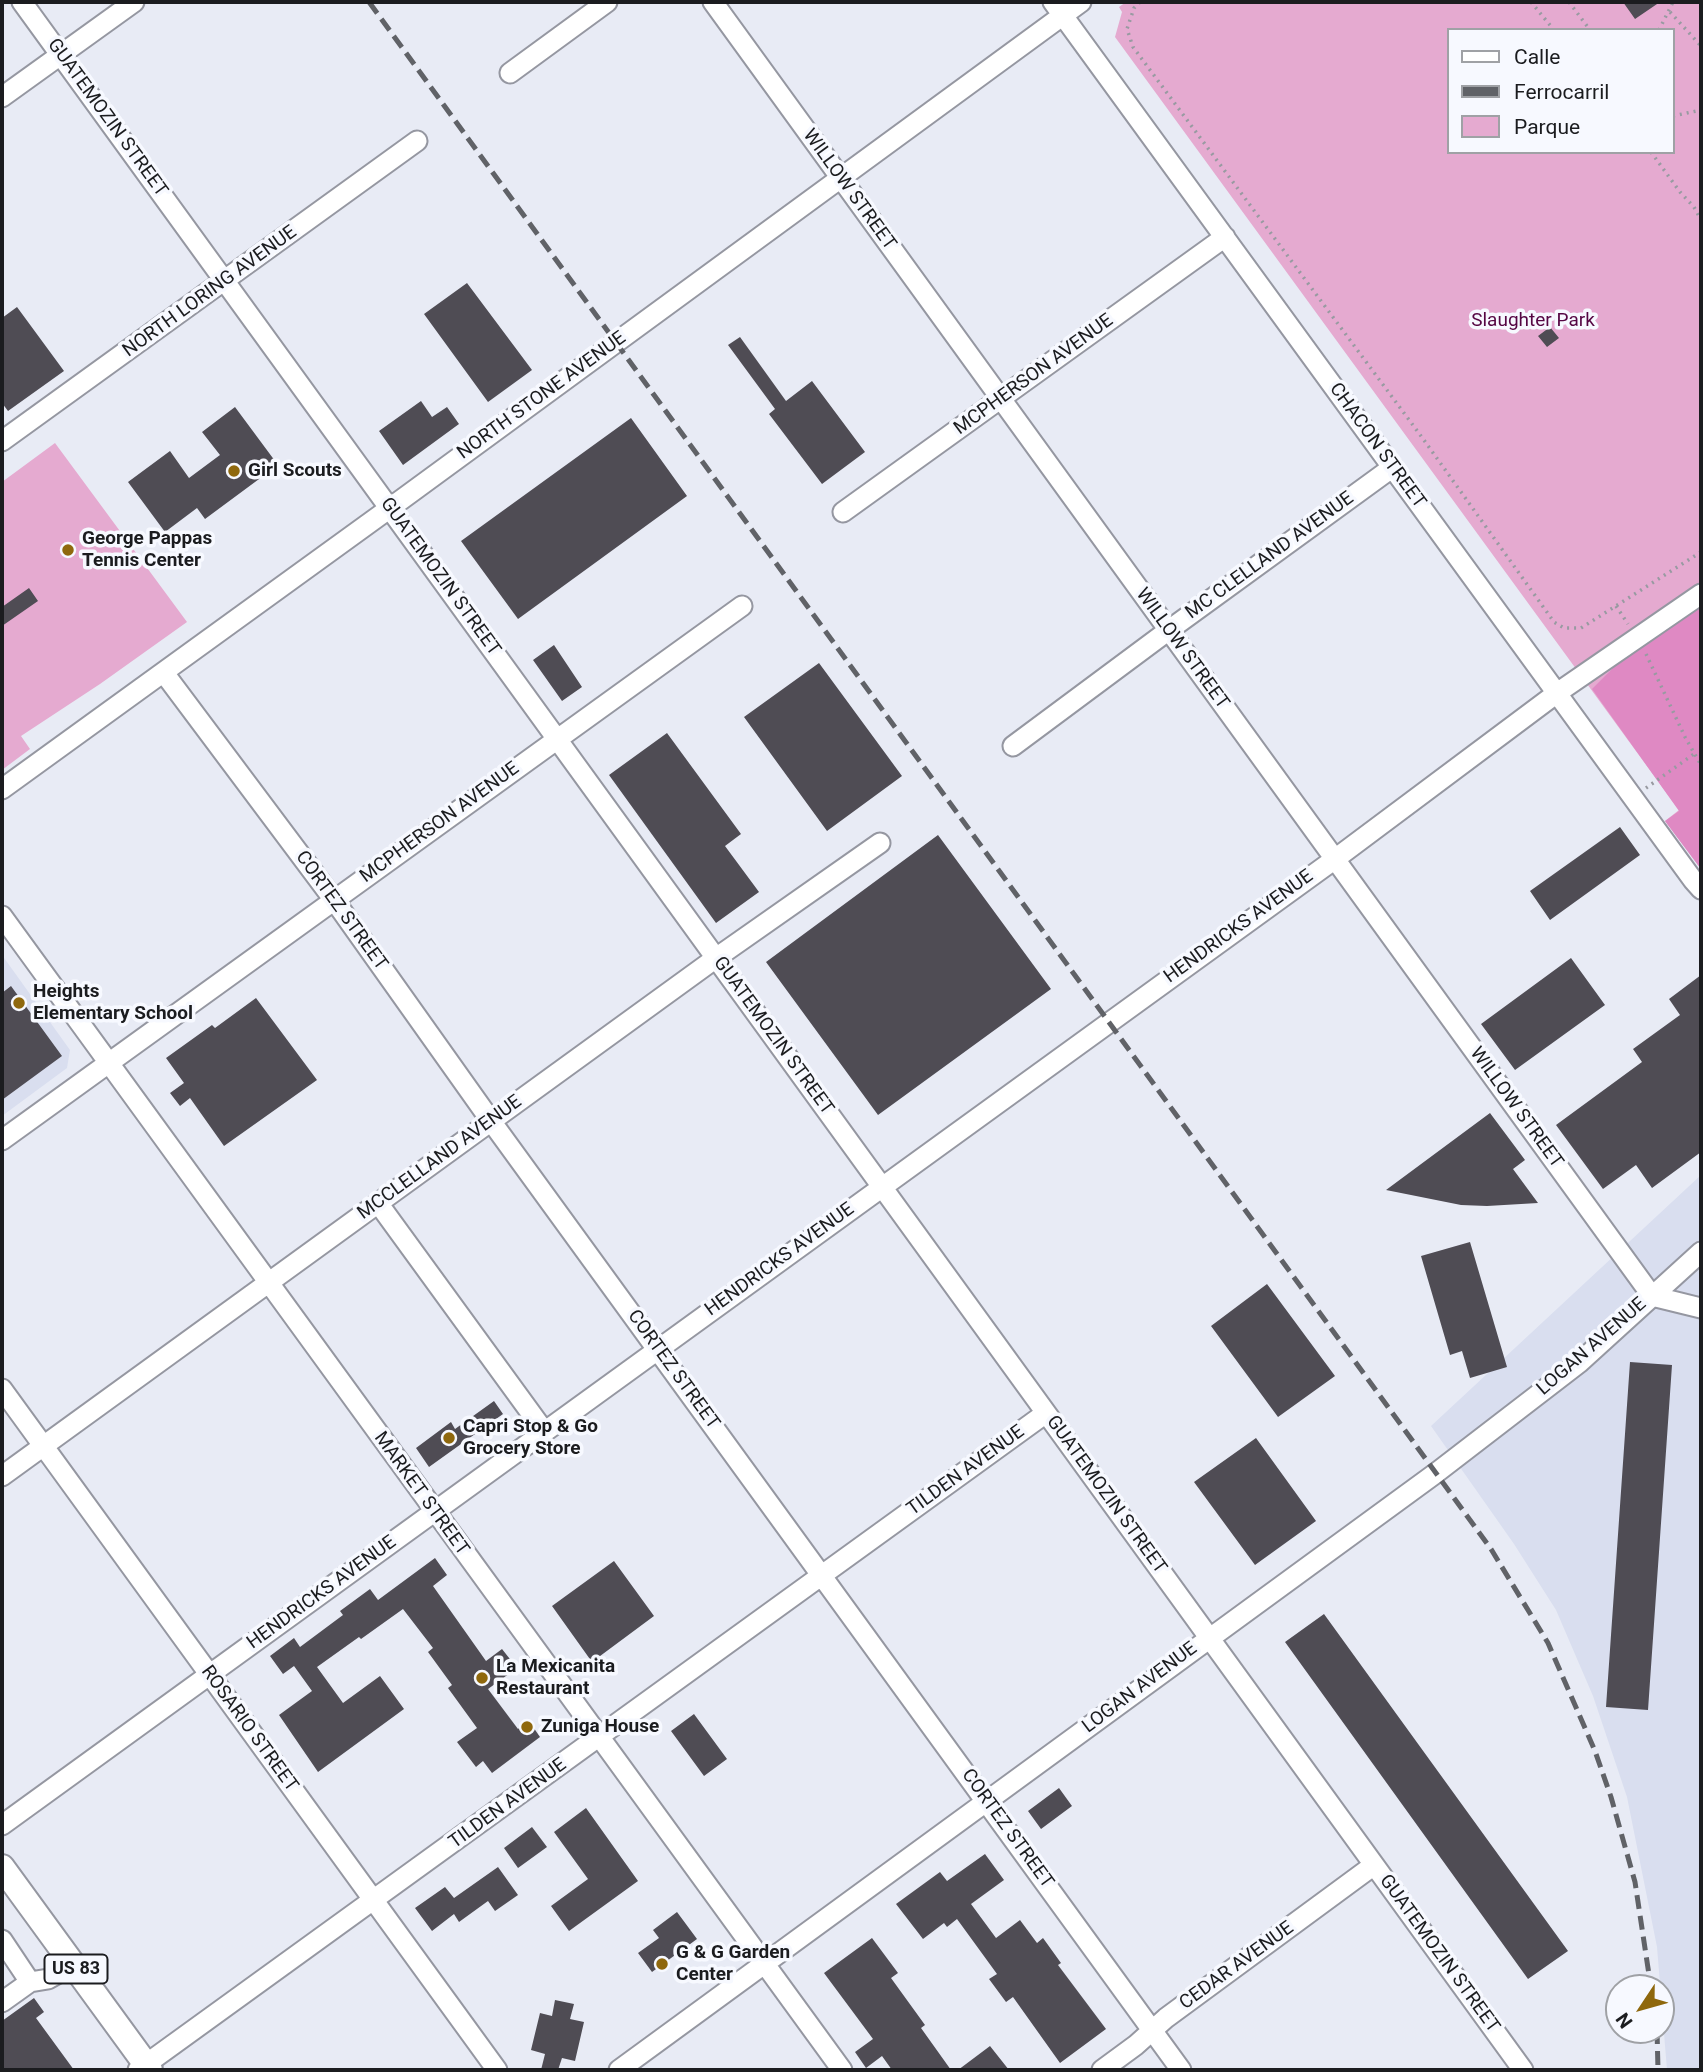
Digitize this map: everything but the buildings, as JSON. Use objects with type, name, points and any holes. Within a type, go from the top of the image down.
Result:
[{"type":"main road","name":"US 83","points":[[2,1867],[145,2068]]},
{"type":"street","name":"GUATEMOZIN STREET","points":[[22,2],[1523,2070]]},
{"type":"street","points":[[2,97],[134,2]]},
{"type":"street","points":[[510,73],[607,2]]},
{"type":"street","name":"WILLOW STREET","points":[[713,2],[1652,1296]]},
{"type":"street","name":"NORTH STONE AVENUE","points":[[2,789],[841,178],[1058,9],[1081,2]]},
{"type":"street","name":"CHACON STREET","points":[[1058,9],[1697,885]]},
{"type":"street","name":"NORTH LORING AVENUE","points":[[2,441],[417,141]]},
{"type":"street","name":"MCPHERSON AVENUE","points":[[842,512],[1225,237]]},
{"type":"street","name":"MC CLELLAND AVENUE","points":[[1013,746],[1393,467]]},
{"type":"street","name":"HENDRICKS AVENUE","points":[[2,1825],[1335,859],[1557,693],[1701,594]]},
{"type":"street","name":"MCPHERSON AVENUE","points":[[2,1140],[742,606]]},
{"type":"street","name":"CORTEZ STREET","points":[[164,673],[334,900],[491,1121],[1181,2070]]},
{"type":"street","name":"MCCLELLAND AVENUE","points":[[2,1476],[716,958],[880,843]]},
{"type":"street","name":"MARKET STREET","points":[[2,916],[842,2070]]},
{"type":"street","points":[[378,1203],[544,1432]]},
{"type":"street","name":"LOGAN AVENUE","points":[[619,2070],[1436,1473],[1579,1363],[1701,1252]]},
{"type":"street","points":[[1652,1296],[1701,1308]]},
{"type":"street","name":"ROSARIO STREET","points":[[2,1389],[497,2070]]},
{"type":"street","name":"TILDEN AVENUE","points":[[145,2068],[1046,1413]]},
{"type":"street","name":"CEDAR AVENUE","points":[[1102,2070],[1166,2018],[1374,1865]]},
{"type":"street","points":[[2,1940],[30,1982]]},
{"type":"street","points":[[2,2002],[30,1982],[48,1979],[73,1965]]},
{"type":"path","points":[[1140,2],[1134,8],[1127,29],[1133,47],[1421,436],[1554,622],[1564,628],[1581,628],[1701,552]]},
{"type":"path","points":[[1531,2],[1552,28]]},
{"type":"path","points":[[1569,2],[1588,28]]},
{"type":"path","points":[[1660,28],[1673,2]]},
{"type":"path","points":[[1670,12],[1701,46]]},
{"type":"path","points":[[1675,116],[1701,110]]},
{"type":"path","points":[[1652,154],[1701,220]]},
{"type":"path","points":[[1616,606],[1631,628]]},
{"type":"path","points":[[1643,648],[1701,765]]},
{"type":"path","points":[[1644,789],[1694,754]]},
{"type":"shaded area","points":[[1701,605],[1701,869],[1665,821],[1679,811],[1592,689],[1618,663]]},
{"type":"shaded area","name":"Heights Elementary School","points":[[2,955],[70,1050],[67,1068],[2,1116]]},
{"type":"shaded area","points":[[1701,1175],[1701,2070],[1667,2070],[1665,2044],[1675,2044],[1675,1974],[1659,1974],[1657,1947],[1627,1797],[1593,1696],[1556,1610],[1514,1544],[1431,1426]]},
{"type":"green space","name":"Slaughter Park","points":[[1126,2],[1701,2],[1701,869],[1665,821],[1679,810],[1115,37],[1122,12],[1119,7]]},
{"type":"green space","name":"George Pappas Tennis Center","points":[[55,443],[187,622],[21,736],[30,749],[2,770],[2,482]]},
{"type":"railway","points":[[369,2],[1491,1549],[1548,1643],[1595,1751],[1635,1882],[1649,1974]]},
{"type":"railway","points":[[1657,2044],[1658,2070]]},
{"type":"place","name":"Girl Scouts","points":[[234,471]]},
{"type":"place","name":"George Pappas Tennis Center","points":[[68,550]]},
{"type":"place","name":"Heights Elementary School","points":[[19,1003]]},
{"type":"place","name":"Capri Stop & Go Grocery Store","points":[[449,1438]]},
{"type":"place","name":"La Mexicanita Restaurant","points":[[482,1678]]},
{"type":"place","name":"Zuniga House","points":[[527,1727]]},
{"type":"place","name":"G & G Garden Center","points":[[662,1964]]}]
